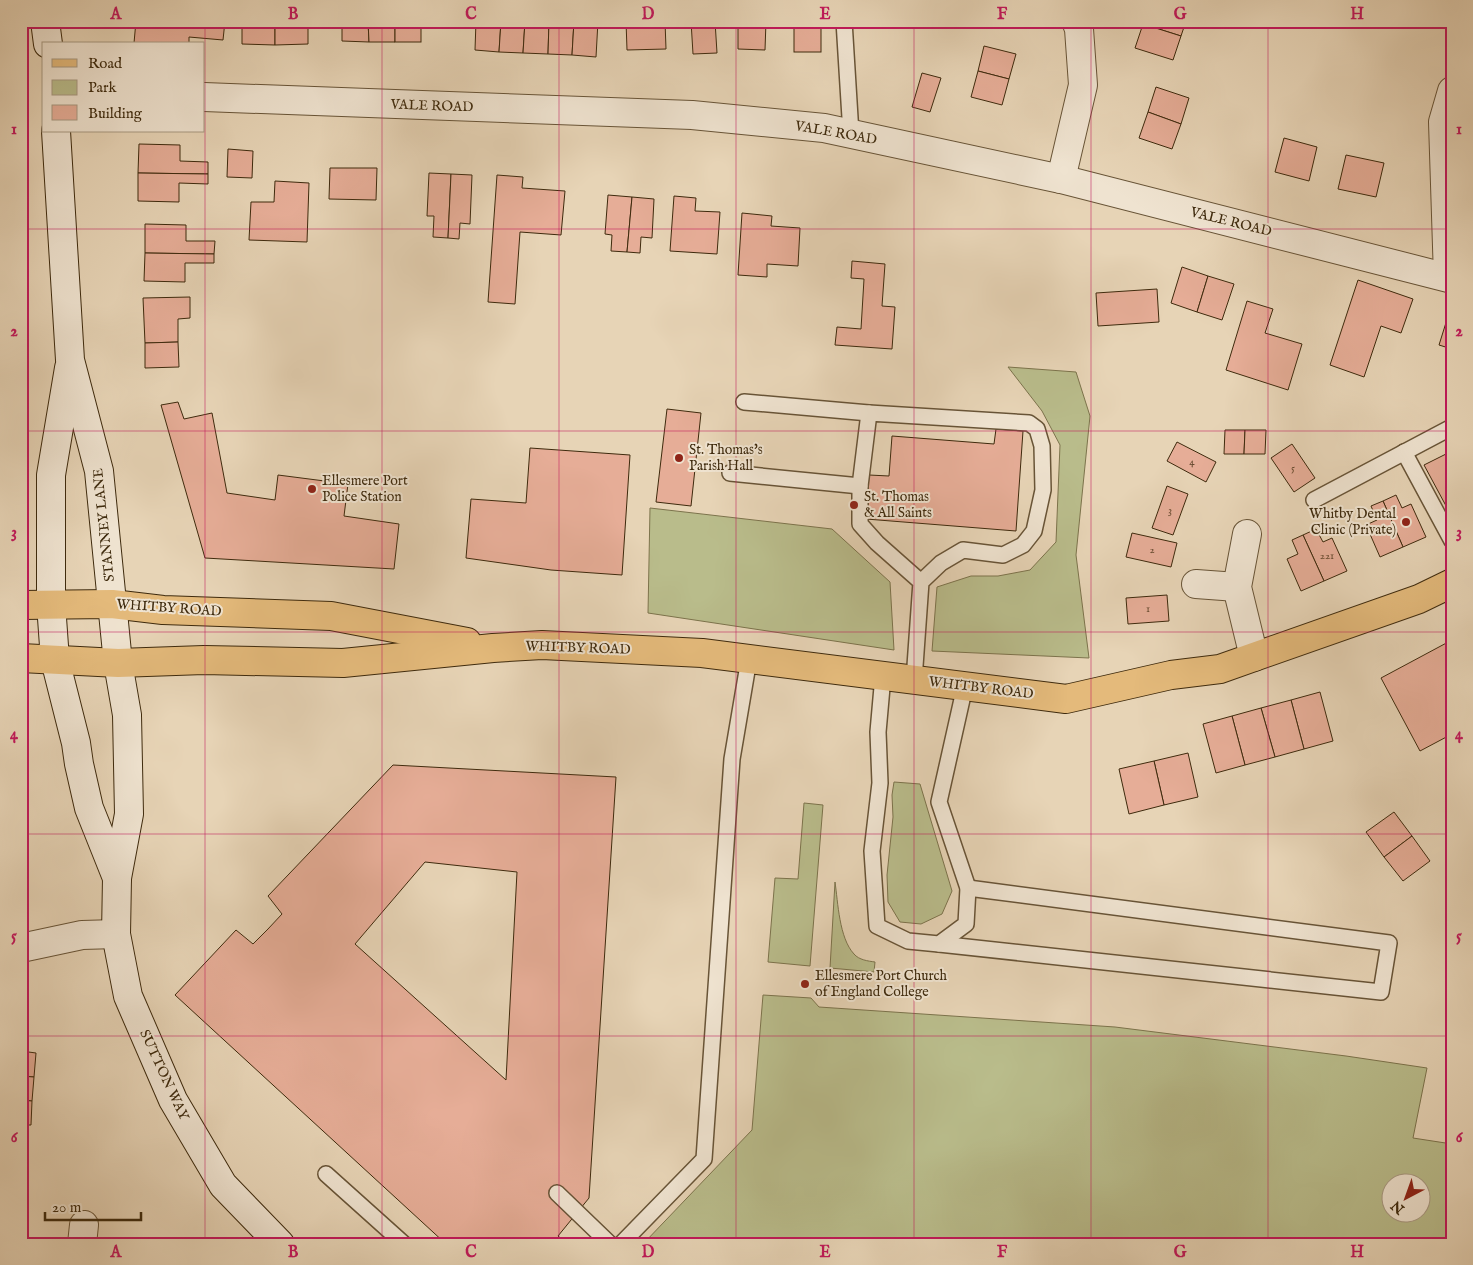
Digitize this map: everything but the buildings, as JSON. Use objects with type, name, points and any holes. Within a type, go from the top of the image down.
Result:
[{"type":"main road","name":"WHITBY ROAD","points":[[21,658],[118,663],[212,660],[343,663],[493,648],[551,646],[702,653],[1066,699],[1171,675],[1220,669],[1419,599],[1452,583]]},
{"type":"main road","name":"WHITBY ROAD","points":[[21,604],[112,604],[163,610],[331,616],[493,648]]},
{"type":"street","points":[[45,21],[48,42]]},
{"type":"street","points":[[56,42],[57,21]]},
{"type":"street","points":[[1061,179],[1083,85],[1079,29],[1076,21]]},
{"type":"street","points":[[1450,278],[1443,122],[1452,91]]},
{"type":"street","name":"VALE ROAD","points":[[205,97],[692,116],[824,128],[1061,179],[1450,278]]},
{"type":"street","name":"STANNEY LANE","points":[[56,132],[70,360],[99,471],[118,663]]},
{"type":"street","name":"STANNEY LANE","points":[[55,660],[51,604],[51,475],[70,360]]},
{"type":"street","points":[[1246,534],[1237,587],[1254,657]]},
{"type":"street","points":[[1196,584],[1237,587]]},
{"type":"street","name":"SUTTON WAY","points":[[55,660],[76,743],[78,764],[89,808],[117,878]]},
{"type":"street","name":"SUTTON WAY","points":[[118,663],[127,715],[129,814],[117,878],[116,934],[128,996],[173,1100],[223,1185],[280,1244]]},
{"type":"street","points":[[21,948],[82,935],[116,934]]},
{"type":"lane","points":[[844,21],[851,134]]},
{"type":"lane","points":[[744,402],[869,413],[1029,423],[1037,429],[1042,446],[1042,490],[1034,531],[1023,545],[1003,555],[963,550],[941,563],[921,582],[914,680]]},
{"type":"lane","points":[[869,413],[860,486],[860,524],[877,543],[921,582]]},
{"type":"lane","points":[[1314,500],[1452,427]]},
{"type":"lane","points":[[1404,452],[1452,541]]},
{"type":"lane","points":[[730,473],[860,486]]},
{"type":"lane","points":[[621,1244],[704,1159],[732,759],[749,659]]},
{"type":"lane","points":[[883,676],[878,732],[880,783],[872,851],[877,926],[908,941],[1381,992],[1389,944],[968,888]]},
{"type":"lane","points":[[939,944],[966,924],[968,888],[939,802],[965,686]]},
{"type":"lane","points":[[326,1174],[404,1244]]},
{"type":"lane","points":[[557,1192],[610,1244]]},
{"type":"green space","points":[[1008,367],[1076,372],[1090,416],[1076,555],[1089,658],[932,651],[937,587],[971,576],[998,576],[1030,570],[1056,542],[1060,445],[1042,411]]},
{"type":"green space","points":[[650,508],[832,529],[890,582],[894,650],[648,613]]},
{"type":"green space","points":[[894,782],[920,784],[952,891],[942,914],[921,924],[900,922],[888,902],[887,875],[893,817],[892,795]]},
{"type":"green space","points":[[804,803],[823,805],[810,966],[768,962],[775,878],[798,879]]},
{"type":"green space","points":[[835,882],[840,920],[845,939],[858,958],[875,962],[874,972],[830,968]]},
{"type":"green space","points":[[763,995],[811,998],[819,1007],[1115,1027],[1427,1068],[1413,1138],[1452,1144],[1452,1244],[643,1244],[752,1130]]},
{"type":"place","name":"St. Thomas's Parish Hall","points":[[679,458]]},
{"type":"place","name":"Ellesmere Port Police Station","points":[[312,489]]},
{"type":"place","name":"St. Thomas & All Saints","points":[[854,505]]},
{"type":"place","name":"Whitby Dental Clinic (Private)","points":[[1406,522]]},
{"type":"place","name":"Ellesmere Port Church of England College","points":[[805,984]]}]
